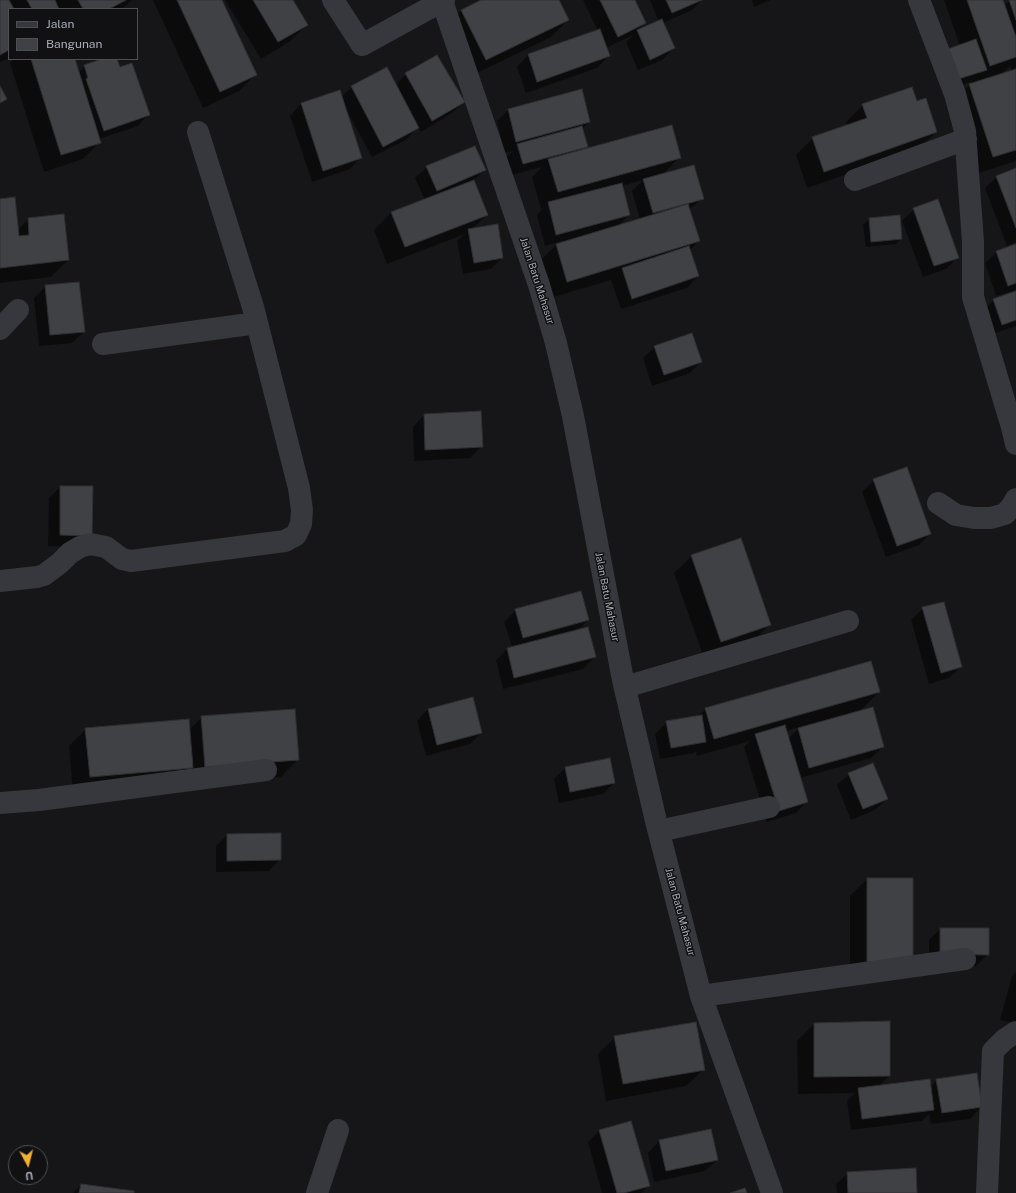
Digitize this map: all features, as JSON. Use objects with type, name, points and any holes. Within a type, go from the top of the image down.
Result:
[{"type":"street","points":[[334,0],[362,45],[443,0]]},
{"type":"street","name":"Jalan Batu Mahasur","points":[[443,0],[539,285],[556,343],[573,416],[625,687],[659,831],[701,996],[772,1193]]},
{"type":"street","points":[[919,0],[955,94],[965,131],[973,242],[974,298],[1016,444]]},
{"type":"street","points":[[0,581],[44,575],[70,553],[80,547],[90,544],[106,548],[122,559],[131,561],[285,541],[296,534],[301,524],[302,510],[299,488],[257,323],[198,132]]},
{"type":"street","points":[[855,180],[966,139]]},
{"type":"street","points":[[0,329],[18,310]]},
{"type":"street","points":[[103,344],[257,323]]},
{"type":"street","points":[[938,503],[956,515],[974,518],[991,518],[1005,514],[1016,499]]},
{"type":"street","points":[[625,687],[848,621]]},
{"type":"street","points":[[0,803],[39,800],[266,770]]},
{"type":"street","points":[[659,831],[769,806]]},
{"type":"street","points":[[701,996],[965,959]]},
{"type":"street","points":[[987,1193],[993,1051],[1004,1040],[1016,1032]]},
{"type":"street","points":[[317,1193],[338,1130]]},
{"type":"building","points":[[0,0],[9,0],[13,8],[8,8],[8,51],[0,55]]},
{"type":"building","points":[[27,0],[55,0],[59,8],[31,8]]},
{"type":"building","points":[[78,0],[126,0],[111,8],[82,8]]},
{"type":"building","points":[[177,0],[222,0],[257,75],[220,92]]},
{"type":"building","points":[[253,0],[293,0],[308,25],[278,42]]},
{"type":"building","points":[[481,0],[559,0],[569,20],[486,60],[461,10]]},
{"type":"building","points":[[600,0],[635,0],[646,23],[618,37]]},
{"type":"building","points":[[666,0],[702,0],[672,13]]},
{"type":"building","points":[[967,0],[1003,0],[1016,37],[1016,57],[990,66]]},
{"type":"building","points":[[1009,0],[1016,0],[1016,20]]},
{"type":"building","points":[[662,19],[675,48],[650,60],[637,30]]},
{"type":"building","points":[[600,29],[610,56],[537,82],[528,54]]},
{"type":"building","points":[[976,39],[987,70],[955,80],[945,50]]},
{"type":"building","points":[[437,55],[465,102],[432,121],[405,73]]},
{"type":"building","points":[[31,60],[75,60],[101,143],[61,155]]},
{"type":"building","points":[[99,60],[117,60],[120,67],[132,63],[150,115],[104,131],[86,79],[88,78],[84,65]]},
{"type":"building","points":[[387,67],[419,128],[383,147],[351,86]]},
{"type":"building","points":[[1016,69],[1016,150],[993,157],[969,84]]},
{"type":"building","points":[[0,86],[7,99],[0,103]]},
{"type":"building","points":[[912,87],[917,101],[926,98],[937,132],[824,172],[812,137],[867,118],[862,104]]},
{"type":"building","points":[[582,89],[590,122],[516,142],[508,109]]},
{"type":"building","points":[[340,90],[362,158],[323,171],[301,103]]},
{"type":"building","points":[[672,125],[681,158],[558,192],[548,159]]},
{"type":"building","points":[[582,126],[588,147],[523,164],[517,144]]},
{"type":"building","points":[[475,146],[486,170],[437,191],[426,166]]},
{"type":"building","points":[[694,165],[704,199],[653,213],[643,179]]},
{"type":"building","points":[[1016,168],[1016,228],[996,176]]},
{"type":"building","points":[[474,180],[488,215],[405,247],[391,212]]},
{"type":"building","points":[[622,183],[630,215],[556,235],[548,202]]},
{"type":"building","points":[[15,197],[19,236],[29,235],[28,218],[64,214],[69,260],[0,268],[0,199]]},
{"type":"building","points":[[938,199],[959,258],[934,266],[913,208]]},
{"type":"building","points":[[688,204],[700,241],[567,282],[556,244]]},
{"type":"building","points":[[900,215],[902,239],[871,242],[869,218]]},
{"type":"building","points":[[498,224],[503,258],[474,263],[468,229]]},
{"type":"building","points":[[1016,244],[1016,283],[1008,286],[996,251]]},
{"type":"building","points":[[689,246],[699,276],[632,299],[622,268]]},
{"type":"building","points":[[79,282],[85,332],[50,335],[45,285]]},
{"type":"building","points":[[1016,291],[1016,320],[1002,325],[993,299]]},
{"type":"building","points":[[692,333],[702,362],[664,375],[654,346]]},
{"type":"building","points":[[481,411],[483,447],[425,450],[424,414]]},
{"type":"building","points":[[907,467],[931,534],[897,546],[873,479]]},
{"type":"building","points":[[60,486],[93,486],[92,536],[60,535]]},
{"type":"building","points":[[741,538],[771,625],[721,642],[691,555]]},
{"type":"building","points":[[581,591],[589,620],[523,638],[515,609]]},
{"type":"building","points":[[944,602],[962,667],[941,673],[922,607]]},
{"type":"building","points":[[588,627],[596,657],[514,678],[507,648]]},
{"type":"building","points":[[871,661],[880,692],[714,739],[705,708]]},
{"type":"building","points":[[473,697],[482,733],[437,745],[428,709]]},
{"type":"building","points":[[873,707],[884,747],[809,768],[798,728]]},
{"type":"building","points":[[295,709],[299,760],[205,767],[201,716]]},
{"type":"building","points":[[702,715],[706,742],[671,748],[666,721]]},
{"type":"building","points":[[189,719],[193,768],[90,777],[85,728]]},
{"type":"building","points":[[785,725],[808,802],[779,811],[755,734]]},
{"type":"building","points":[[610,758],[615,783],[570,792],[565,767]]},
{"type":"building","points":[[873,763],[888,799],[863,809],[848,773]]},
{"type":"building","points":[[281,833],[281,860],[227,861],[227,834]]},
{"type":"building","points":[[867,878],[913,878],[913,962],[867,963]]},
{"type":"building","points":[[940,928],[989,928],[989,955],[940,954]]},
{"type":"building","points":[[890,1021],[890,1076],[814,1077],[814,1023]]},
{"type":"building","points":[[696,1022],[705,1070],[623,1084],[614,1036]]},
{"type":"building","points":[[977,1073],[982,1107],[942,1113],[936,1079]]},
{"type":"building","points":[[930,1079],[934,1110],[862,1119],[858,1088]]},
{"type":"building","points":[[631,1121],[650,1186],[624,1193],[617,1193],[599,1130]]},
{"type":"building","points":[[711,1129],[718,1160],[666,1171],[659,1140]]},
{"type":"building","points":[[916,1168],[917,1193],[848,1193],[847,1172]]},
{"type":"building","points":[[81,1184],[134,1191],[134,1193],[79,1193]]},
{"type":"building","points":[[745,1188],[747,1193],[730,1193]]}]
